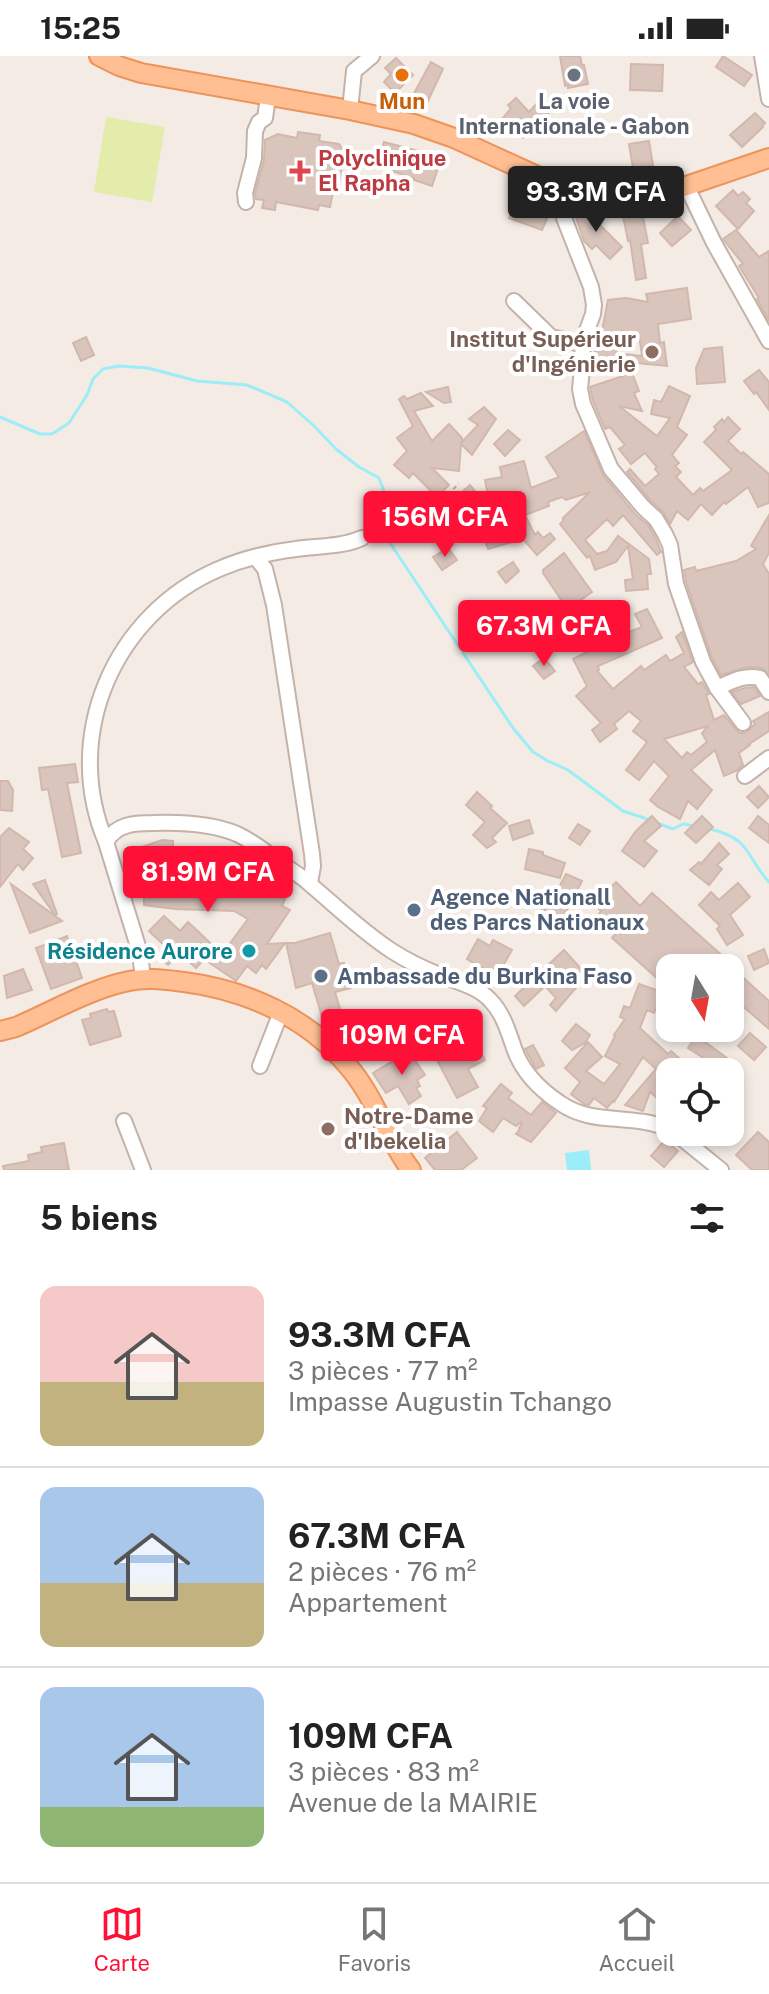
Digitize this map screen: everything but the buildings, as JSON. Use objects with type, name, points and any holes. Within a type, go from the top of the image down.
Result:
[{"type":"main road","points":[[102,57],[141,73],[414,124],[440,132],[589,198],[646,199],[769,158]]},
{"type":"main road","points":[[0,1031],[127,981],[143,979],[191,983],[244,995],[281,1012],[321,1040],[347,1065],[361,1082],[411,1170]]},
{"type":"street","points":[[350,110],[354,71],[372,56]]},
{"type":"street","points":[[762,56],[768,89]]},
{"type":"street","points":[[246,202],[245,193],[254,158],[255,131],[265,118],[268,97]]},
{"type":"street","points":[[687,187],[714,243],[769,341]]},
{"type":"street","points":[[570,191],[562,203],[564,218],[591,287],[594,305],[582,344],[580,389],[583,404],[611,469],[656,519],[665,534],[670,545],[676,584],[703,662],[717,688],[743,723]]},
{"type":"street","points":[[514,301],[551,337],[582,344]]},
{"type":"street","points":[[143,979],[140,953],[94,805],[91,778],[96,709],[114,665],[137,631],[163,605],[221,568],[295,549],[350,542],[363,536]]},
{"type":"street","points":[[256,558],[265,569],[274,605],[312,854],[310,883]]},
{"type":"street","points":[[717,688],[752,676],[760,678],[769,692]]},
{"type":"street","points":[[745,776],[769,758]]},
{"type":"street","points":[[106,842],[111,833],[119,828],[135,824],[179,823],[202,825],[250,841],[310,883],[388,949],[415,965],[472,988],[490,999],[508,1029],[524,1070],[560,1104],[589,1117],[656,1124]]},
{"type":"street","points":[[260,1066],[281,1012]]},
{"type":"street","points":[[124,1121],[143,1170]]},
{"type":"street","points":[[691,1146],[721,1170]]},
{"type":"path","points":[[363,536],[376,527],[422,520],[459,483]]},
{"type":"green space","points":[[106,117],[165,127],[152,202],[94,192]]},
{"type":"water","points":[[589,1150],[591,1170],[567,1170],[565,1153]]},
{"type":"waterway","points":[[0,417],[40,434],[52,434],[69,423],[93,379],[103,369],[118,366],[148,368],[197,381],[247,385],[287,402],[336,449],[379,478],[386,496],[382,531],[513,728],[533,752],[568,770],[623,811],[650,820]]},
{"type":"waterway","points":[[657,823],[673,829],[683,824],[695,826]]},
{"type":"waterway","points":[[710,829],[741,843],[769,882]]},
{"type":"place","name":"Mun","points":[[402,75]]},
{"type":"place","name":"La voie Internationale - Gabon","points":[[574,75]]},
{"type":"place","name":"Polyclinique El Rapha","points":[[300,171]]},
{"type":"place","name":"Institut Supérieur d'Ingénierie","points":[[652,352]]},
{"type":"place","name":"Agence Nationall des Parcs Nationaux","points":[[414,910]]},
{"type":"place","name":"Résidence Aurore","points":[[249,951]]},
{"type":"place","name":"Ambassade du Burkina Faso","points":[[321,976]]},
{"type":"place","name":"Notre-Dame d'Ibekelia","points":[[328,1129]]}]
